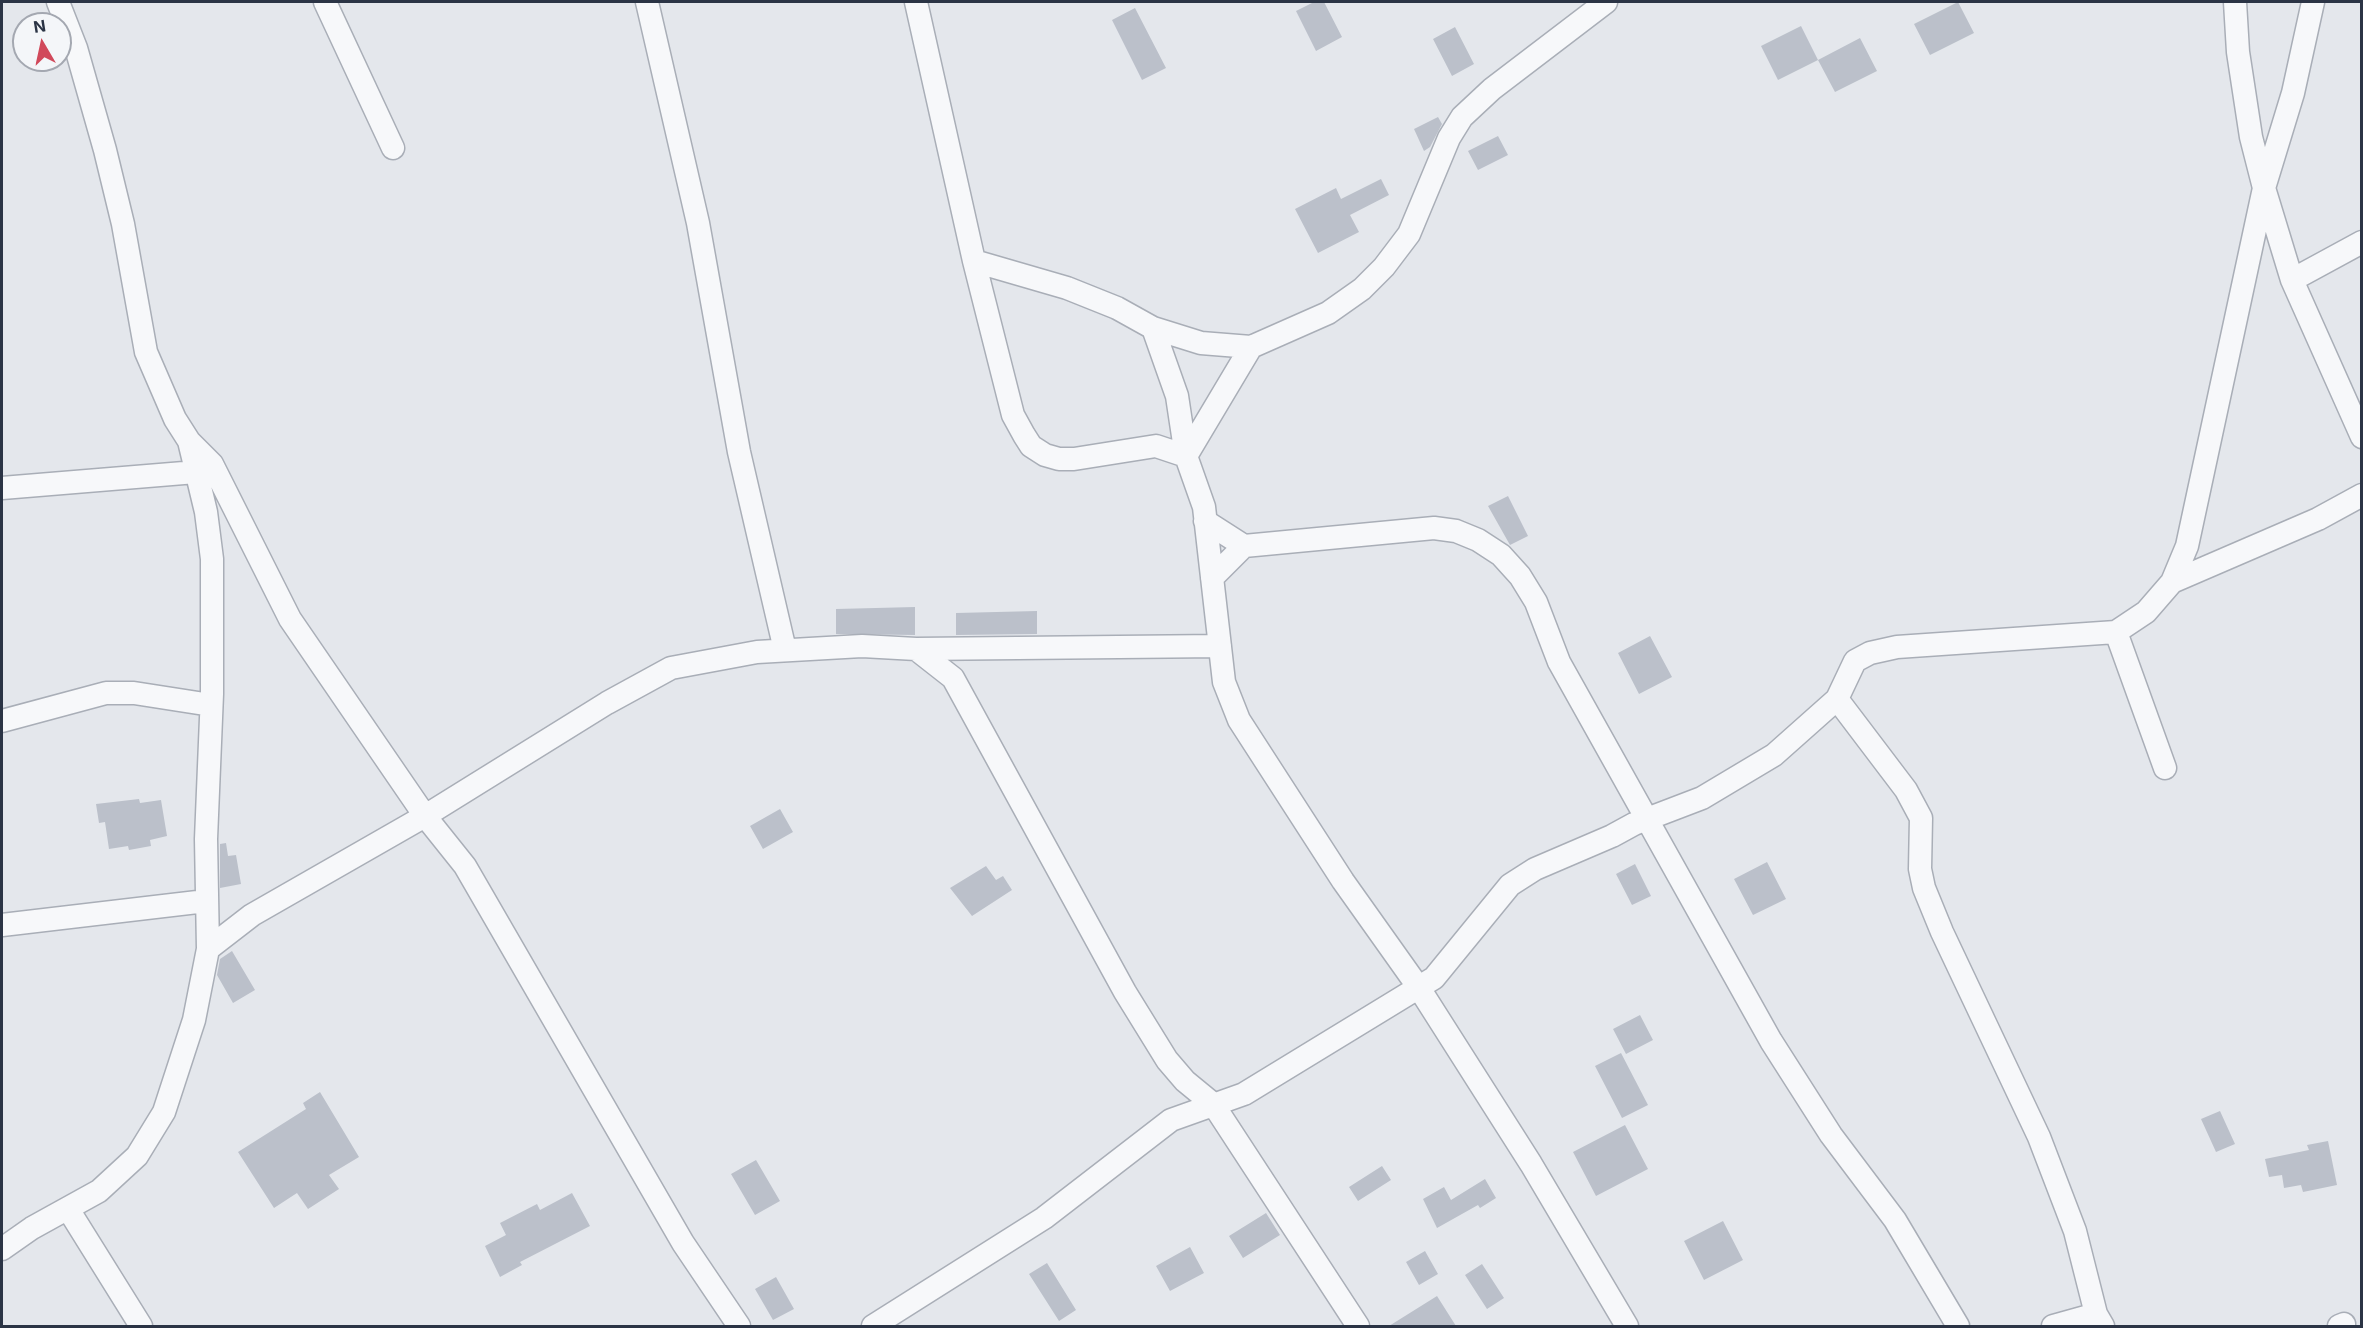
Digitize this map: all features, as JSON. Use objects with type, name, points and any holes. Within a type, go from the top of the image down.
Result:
[{"type":"street","points":[[58,2],[76,48],[105,150],[123,224],[146,352],[166,401],[189,441],[212,464],[290,619],[424,816],[465,866],[677,1233],[739,1326]]},
{"type":"street","points":[[325,2],[393,148]]},
{"type":"street","points":[[647,2],[698,223],[739,452],[785,650]]},
{"type":"street","points":[[916,2],[974,261],[1013,415],[1031,446],[1045,455],[1059,459],[1074,459],[1156,446],[1186,456]]},
{"type":"street","points":[[974,261],[1067,288],[1117,308],[1153,328],[1200,343],[1251,347],[1328,313],[1362,289],[1384,267],[1409,234],[1449,138],[1462,117],[1492,89],[1606,2]]},
{"type":"street","points":[[2235,2],[2238,52],[2251,137],[2264,188],[2292,280],[2361,437]]},
{"type":"street","points":[[873,1326],[1044,1218],[1171,1120],[1244,1094],[1434,978],[1510,885],[1535,869],[1634,824],[1710,794],[1774,755],[1837,699],[1855,661],[1870,653],[1897,647],[2116,632],[2146,612],[2172,582],[2187,546],[2220,381],[2246,277],[2264,188],[2293,93],[2313,2]]},
{"type":"street","points":[[2292,280],[2361,242]]},
{"type":"street","points":[[1153,328],[1177,396],[1186,456],[1204,507],[1224,682],[1239,720],[1343,881],[1419,988],[1531,1164],[1627,1326]]},
{"type":"street","points":[[1186,456],[1251,347]]},
{"type":"street","points":[[2,1249],[99,1191],[137,1156],[164,1112],[194,1020],[208,949],[206,908],[212,559],[189,441]]},
{"type":"street","points":[[2,488],[196,472]]},
{"type":"street","points":[[2172,582],[2308,523],[2361,495]]},
{"type":"street","points":[[201,497],[232,501]]},
{"type":"street","points":[[1206,521],[1244,546],[1434,528],[1456,531],[1478,540],[1501,555],[1520,576],[1536,602],[1559,662],[1771,1041],[1831,1135],[1895,1220],[1958,1326]]},
{"type":"street","points":[[1212,578],[1244,546]]},
{"type":"street","points":[[2116,632],[2165,768]]},
{"type":"street","points":[[208,949],[252,915],[424,816],[607,703],[671,668],[757,652],[862,646],[916,649],[1220,646]]},
{"type":"street","points":[[916,649],[953,678],[1131,1002],[1167,1060],[1185,1081],[1213,1104],[1358,1326]]},
{"type":"street","points":[[2,721],[106,693],[134,693],[211,705]]},
{"type":"street","points":[[1837,699],[1906,790],[1921,818],[1920,869],[1924,888],[1942,932],[2039,1137],[2075,1231],[2100,1320],[2053,1326]]},
{"type":"street","points":[[2,925],[206,908],[252,915]]},
{"type":"street","points":[[68,1209],[141,1326]]},
{"type":"building","points":[[1314,2],[1324,2],[1342,37],[1316,51],[1296,11]]},
{"type":"building","points":[[1958,2],[1974,33],[1930,55],[1914,24]]},
{"type":"building","points":[[1135,8],[1166,68],[1142,80],[1112,20]]},
{"type":"building","points":[[1801,26],[1818,60],[1778,80],[1761,46]]},
{"type":"building","points":[[1455,27],[1474,64],[1452,76],[1433,39]]},
{"type":"building","points":[[1860,38],[1877,71],[1835,92],[1818,60]]},
{"type":"building","points":[[1438,117],[1442,124],[1430,147],[1424,151],[1414,129]]},
{"type":"building","points":[[1498,136],[1508,155],[1478,170],[1468,151]]},
{"type":"building","points":[[1381,179],[1389,195],[1350,215],[1359,232],[1318,253],[1295,209],[1336,188],[1341,199]]},
{"type":"building","points":[[1508,496],[1528,536],[1510,545],[1488,506]]},
{"type":"building","points":[[915,607],[915,635],[836,634],[836,609]]},
{"type":"building","points":[[1037,611],[1037,634],[956,635],[956,613]]},
{"type":"building","points":[[1650,636],[1672,677],[1639,694],[1618,653]]},
{"type":"building","points":[[139,799],[140,803],[161,800],[167,836],[150,840],[151,846],[129,850],[128,846],[109,849],[105,822],[99,823],[96,804]]},
{"type":"building","points":[[780,809],[793,832],[763,849],[750,826]]},
{"type":"building","points":[[226,843],[228,856],[236,855],[241,884],[220,888],[220,844]]},
{"type":"building","points":[[1767,862],[1786,899],[1753,915],[1734,879]]},
{"type":"building","points":[[1635,864],[1651,896],[1632,905],[1616,874]]},
{"type":"building","points":[[986,866],[996,880],[1003,876],[1012,890],[972,916],[950,888]]},
{"type":"building","points":[[232,951],[255,990],[233,1003],[217,975],[220,959]]},
{"type":"building","points":[[1640,1015],[1653,1040],[1626,1054],[1613,1029]]},
{"type":"building","points":[[1621,1053],[1648,1105],[1622,1118],[1595,1066]]},
{"type":"building","points":[[320,1092],[359,1157],[329,1175],[339,1189],[308,1209],[297,1193],[274,1208],[238,1152],[306,1109],[303,1103]]},
{"type":"building","points":[[2220,1111],[2235,1144],[2216,1152],[2201,1119]]},
{"type":"building","points":[[1625,1125],[1648,1169],[1596,1196],[1573,1152]]},
{"type":"building","points":[[2328,1141],[2337,1185],[2303,1192],[2301,1185],[2284,1188],[2282,1175],[2269,1177],[2265,1159],[2309,1150],[2307,1145]]},
{"type":"building","points":[[756,1160],[780,1201],[755,1215],[731,1174]]},
{"type":"building","points":[[1382,1166],[1391,1180],[1358,1201],[1349,1187]]},
{"type":"building","points":[[1485,1179],[1496,1198],[1480,1208],[1478,1205],[1437,1228],[1423,1199],[1444,1187],[1451,1200]]},
{"type":"building","points":[[572,1193],[590,1226],[520,1262],[522,1265],[500,1277],[485,1246],[506,1235],[500,1223],[537,1204],[540,1210]]},
{"type":"building","points":[[1266,1213],[1280,1235],[1243,1258],[1229,1236]]},
{"type":"building","points":[[1723,1221],[1743,1260],[1704,1280],[1684,1241]]},
{"type":"building","points":[[1190,1247],[1204,1273],[1170,1291],[1156,1266]]},
{"type":"building","points":[[1425,1251],[1438,1274],[1419,1285],[1406,1262]]},
{"type":"building","points":[[1047,1263],[1076,1310],[1059,1321],[1029,1274]]},
{"type":"building","points":[[1482,1264],[1504,1298],[1487,1309],[1465,1275]]},
{"type":"building","points":[[776,1277],[794,1309],[773,1320],[755,1289]]},
{"type":"building","points":[[1437,1296],[1456,1326],[1389,1326]]}]
